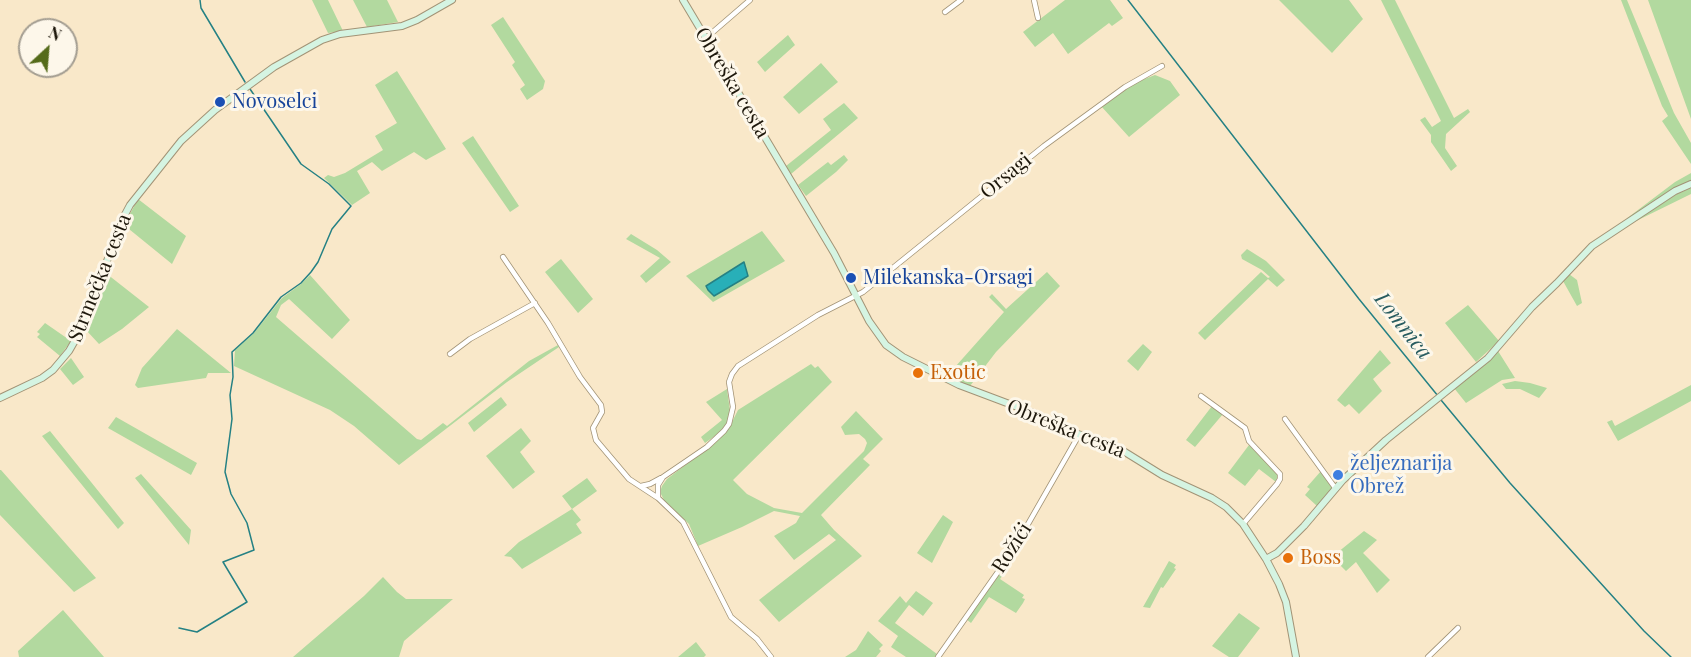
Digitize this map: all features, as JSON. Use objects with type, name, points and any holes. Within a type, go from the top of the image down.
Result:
[{"type":"street","name":"Strmečka cesta","points":[[0,398],[42,378],[53,370],[69,351],[84,325],[127,210],[165,160],[198,125],[236,93],[312,45],[340,34],[402,26],[452,0]]},
{"type":"street","name":"Obreška cesta","points":[[682,0],[834,253],[875,331],[886,345],[896,353],[959,385],[1036,414],[1078,435],[1112,444],[1162,475],[1212,498],[1230,510],[1243,524],[1266,559],[1286,602],[1296,657]]},
{"type":"street","points":[[706,38],[750,0]]},
{"type":"street","points":[[945,12],[961,0]]},
{"type":"street","points":[[1034,0],[1038,18]]},
{"type":"street","name":"Orsagi","points":[[638,486],[650,484],[663,477],[706,447],[724,431],[732,416],[730,378],[738,366],[818,315],[856,296],[891,272],[1044,146],[1125,87],[1162,66]]},
{"type":"street","points":[[1266,559],[1276,553],[1304,526],[1336,489],[1386,440],[1488,358],[1532,307],[1592,246],[1656,203],[1691,184]]},
{"type":"street","points":[[503,257],[535,303],[580,377],[601,405],[602,412],[593,428],[593,435],[608,456],[638,486],[658,498],[687,527],[731,617],[758,639],[771,657]]},
{"type":"street","points":[[450,354],[470,339],[535,303]]},
{"type":"street","points":[[1201,396],[1245,428],[1249,441],[1280,474],[1277,484],[1243,524]]},
{"type":"street","points":[[1286,419],[1336,489]]},
{"type":"street","name":"Rožići","points":[[938,657],[966,614],[1012,552],[1078,435]]},
{"type":"street","points":[[658,498],[658,485],[663,477]]},
{"type":"street","points":[[1428,657],[1458,628]]},
{"type":"green space","points":[[312,0],[328,0],[343,31],[328,33]]},
{"type":"green space","points":[[353,0],[387,0],[398,22],[367,27]]},
{"type":"green space","points":[[1065,0],[1110,0],[1123,18],[1112,26],[1109,23],[1068,54],[1053,33],[1035,47],[1023,32]]},
{"type":"green space","points":[[1279,0],[1349,0],[1363,19],[1332,53]]},
{"type":"green space","points":[[1381,0],[1395,0],[1454,118],[1468,109],[1470,112],[1446,134],[1445,148],[1457,166],[1451,171],[1431,142],[1431,135],[1420,120],[1425,117],[1432,127],[1441,121]]},
{"type":"green space","points":[[1621,0],[1627,0],[1674,113],[1691,143],[1691,164],[1662,121],[1668,116],[1662,106]]},
{"type":"green space","points":[[1648,0],[1691,0],[1691,119]]},
{"type":"green space","points":[[503,17],[545,81],[543,89],[527,100],[520,89],[525,85],[512,65],[515,62],[491,25]]},
{"type":"green space","points":[[788,35],[795,45],[765,72],[757,62]]},
{"type":"green space","points":[[821,63],[838,82],[799,114],[783,97]]},
{"type":"green space","points":[[397,71],[446,149],[426,160],[414,152],[382,171],[372,162],[357,171],[370,193],[352,205],[324,178],[328,175],[334,177],[345,173],[383,150],[375,136],[397,123],[375,85]]},
{"type":"green space","points":[[1155,75],[1170,81],[1180,95],[1129,137],[1101,106],[1134,83]]},
{"type":"green space","points":[[844,103],[858,118],[791,174],[786,166],[831,130],[823,119]]},
{"type":"green space","points":[[473,136],[519,206],[510,212],[462,143]]},
{"type":"green space","points":[[844,155],[848,160],[806,196],[798,185],[828,162],[831,165]]},
{"type":"green space","points":[[1691,173],[1691,182],[1626,219],[1675,182]]},
{"type":"green space","points":[[1691,188],[1691,194],[1630,224],[1677,194]]},
{"type":"green space","points":[[138,199],[186,236],[172,264],[124,225]]},
{"type":"green space","points":[[762,231],[785,261],[713,302],[686,276]]},
{"type":"green space","points":[[631,234],[657,250],[671,262],[646,283],[640,276],[660,258],[626,239]]},
{"type":"green space","points":[[1247,249],[1266,261],[1285,280],[1277,287],[1268,279],[1205,340],[1198,333],[1261,272],[1268,278],[1270,277],[1242,259],[1241,255]]},
{"type":"green space","points":[[561,259],[593,299],[578,313],[545,272]]},
{"type":"green space","points":[[1047,272],[1060,286],[996,352],[970,386],[947,376],[1004,312],[989,297],[992,294],[1006,309]]},
{"type":"green space","points":[[107,274],[149,307],[99,344],[86,330]]},
{"type":"green space","points":[[1569,274],[1577,280],[1582,303],[1577,306],[1563,281]]},
{"type":"green space","points":[[310,275],[350,320],[332,339],[289,299],[281,305],[276,317],[417,439],[421,440],[443,423],[447,426],[529,361],[558,345],[559,347],[507,382],[399,465],[354,426],[330,410],[234,366],[235,350],[254,333],[282,298]]},
{"type":"green space","points":[[1468,305],[1499,341],[1476,362],[1445,323]]},
{"type":"green space","points":[[45,323],[71,341],[60,356],[37,337],[40,334],[37,332]]},
{"type":"green space","points":[[177,329],[231,373],[208,373],[206,378],[138,388],[135,385],[142,368]]},
{"type":"green space","points":[[1143,344],[1152,352],[1138,371],[1127,361]]},
{"type":"green space","points":[[1380,350],[1391,363],[1373,379],[1382,391],[1359,414],[1349,404],[1345,407],[1337,400]]},
{"type":"green space","points":[[1498,351],[1515,378],[1502,380],[1466,403],[1454,388]]},
{"type":"green space","points":[[71,358],[84,377],[73,385],[60,369]]},
{"type":"green space","points":[[811,364],[815,368],[818,366],[832,382],[733,480],[747,494],[774,508],[802,513],[864,451],[867,443],[865,439],[859,434],[845,435],[841,427],[856,411],[883,439],[863,459],[870,465],[821,515],[862,556],[779,622],[759,600],[836,540],[829,534],[794,560],[774,536],[796,523],[800,516],[774,511],[698,546],[689,524],[665,502],[660,492],[667,479],[719,439],[738,410]]},
{"type":"green space","points":[[1515,381],[1547,388],[1539,398],[1520,389],[1506,389],[1502,384]]},
{"type":"green space","points":[[1691,385],[1691,401],[1618,441],[1607,422],[1612,420],[1615,426]]},
{"type":"green space","points":[[727,389],[730,411],[727,423],[719,433],[705,443],[701,437],[722,420],[706,402]]},
{"type":"green space","points":[[501,397],[507,405],[474,432],[468,423]]},
{"type":"green space","points":[[1212,406],[1223,414],[1195,447],[1186,440]]},
{"type":"green space","points":[[116,417],[197,463],[191,475],[108,428]]},
{"type":"green space","points":[[521,428],[531,441],[520,452],[535,472],[513,489],[486,456]]},
{"type":"green space","points":[[50,431],[124,523],[118,529],[42,436]]},
{"type":"green space","points":[[1249,445],[1278,474],[1276,482],[1259,469],[1245,486],[1228,473]]},
{"type":"green space","points":[[0,470],[96,578],[74,592],[0,515]]},
{"type":"green space","points":[[1321,471],[1332,488],[1317,506],[1305,495],[1310,489],[1307,487]]},
{"type":"green space","points":[[141,474],[191,530],[189,545],[135,478]]},
{"type":"green space","points":[[587,478],[597,491],[572,509],[562,496]]},
{"type":"green space","points":[[572,509],[581,520],[576,524],[582,533],[522,569],[511,557],[504,556],[519,542]]},
{"type":"green space","points":[[943,515],[953,522],[932,563],[917,553]]},
{"type":"green space","points":[[1364,531],[1377,540],[1363,553],[1390,580],[1377,593],[1356,562],[1346,571],[1332,557]]},
{"type":"green space","points":[[1169,561],[1176,565],[1174,568],[1176,569],[1163,588],[1161,587],[1150,608],[1143,607]]},
{"type":"green space","points":[[1005,564],[1009,567],[1000,579],[1024,595],[1023,603],[1016,613],[989,597],[971,623],[966,619]]},
{"type":"green space","points":[[383,577],[406,599],[453,599],[404,641],[399,657],[293,657],[364,596]]},
{"type":"green space","points":[[916,591],[933,603],[923,616],[909,605],[895,623],[937,654],[935,657],[906,657],[891,647],[898,636],[878,621],[900,596],[906,603]]},
{"type":"green space","points":[[63,610],[104,657],[19,657],[18,651]]},
{"type":"green space","points":[[1239,613],[1260,628],[1238,657],[1229,657],[1212,646]]},
{"type":"green space","points":[[868,631],[883,645],[876,657],[845,657],[856,650]]},
{"type":"green space","points":[[696,642],[706,655],[704,657],[678,657]]},
{"type":"water","points":[[744,262],[748,276],[714,296],[708,290],[706,286]]},
{"type":"waterway","points":[[200,0],[201,8],[245,82]]},
{"type":"waterway","name":"Lomnica","points":[[1128,0],[1359,299],[1438,396]]},
{"type":"waterway","points":[[179,628],[197,632],[247,602],[223,562],[254,550],[247,523],[231,494],[225,472],[232,419],[230,395],[233,377],[232,352],[253,333],[281,297],[301,283],[311,272],[318,262],[332,229],[351,206],[329,184],[301,164],[250,89]]},
{"type":"waterway","name":"Lomnica","points":[[1441,400],[1510,483],[1644,631],[1671,657]]},
{"type":"place","name":"Novoselci","points":[[220,102]]},
{"type":"place","name":"Milekanska-Orsagi","points":[[851,278]]},
{"type":"place","name":"Exotic","points":[[918,373]]},
{"type":"place","name":"željeznarija Obrež","points":[[1338,475]]},
{"type":"place","name":"Boss","points":[[1288,558]]}]
